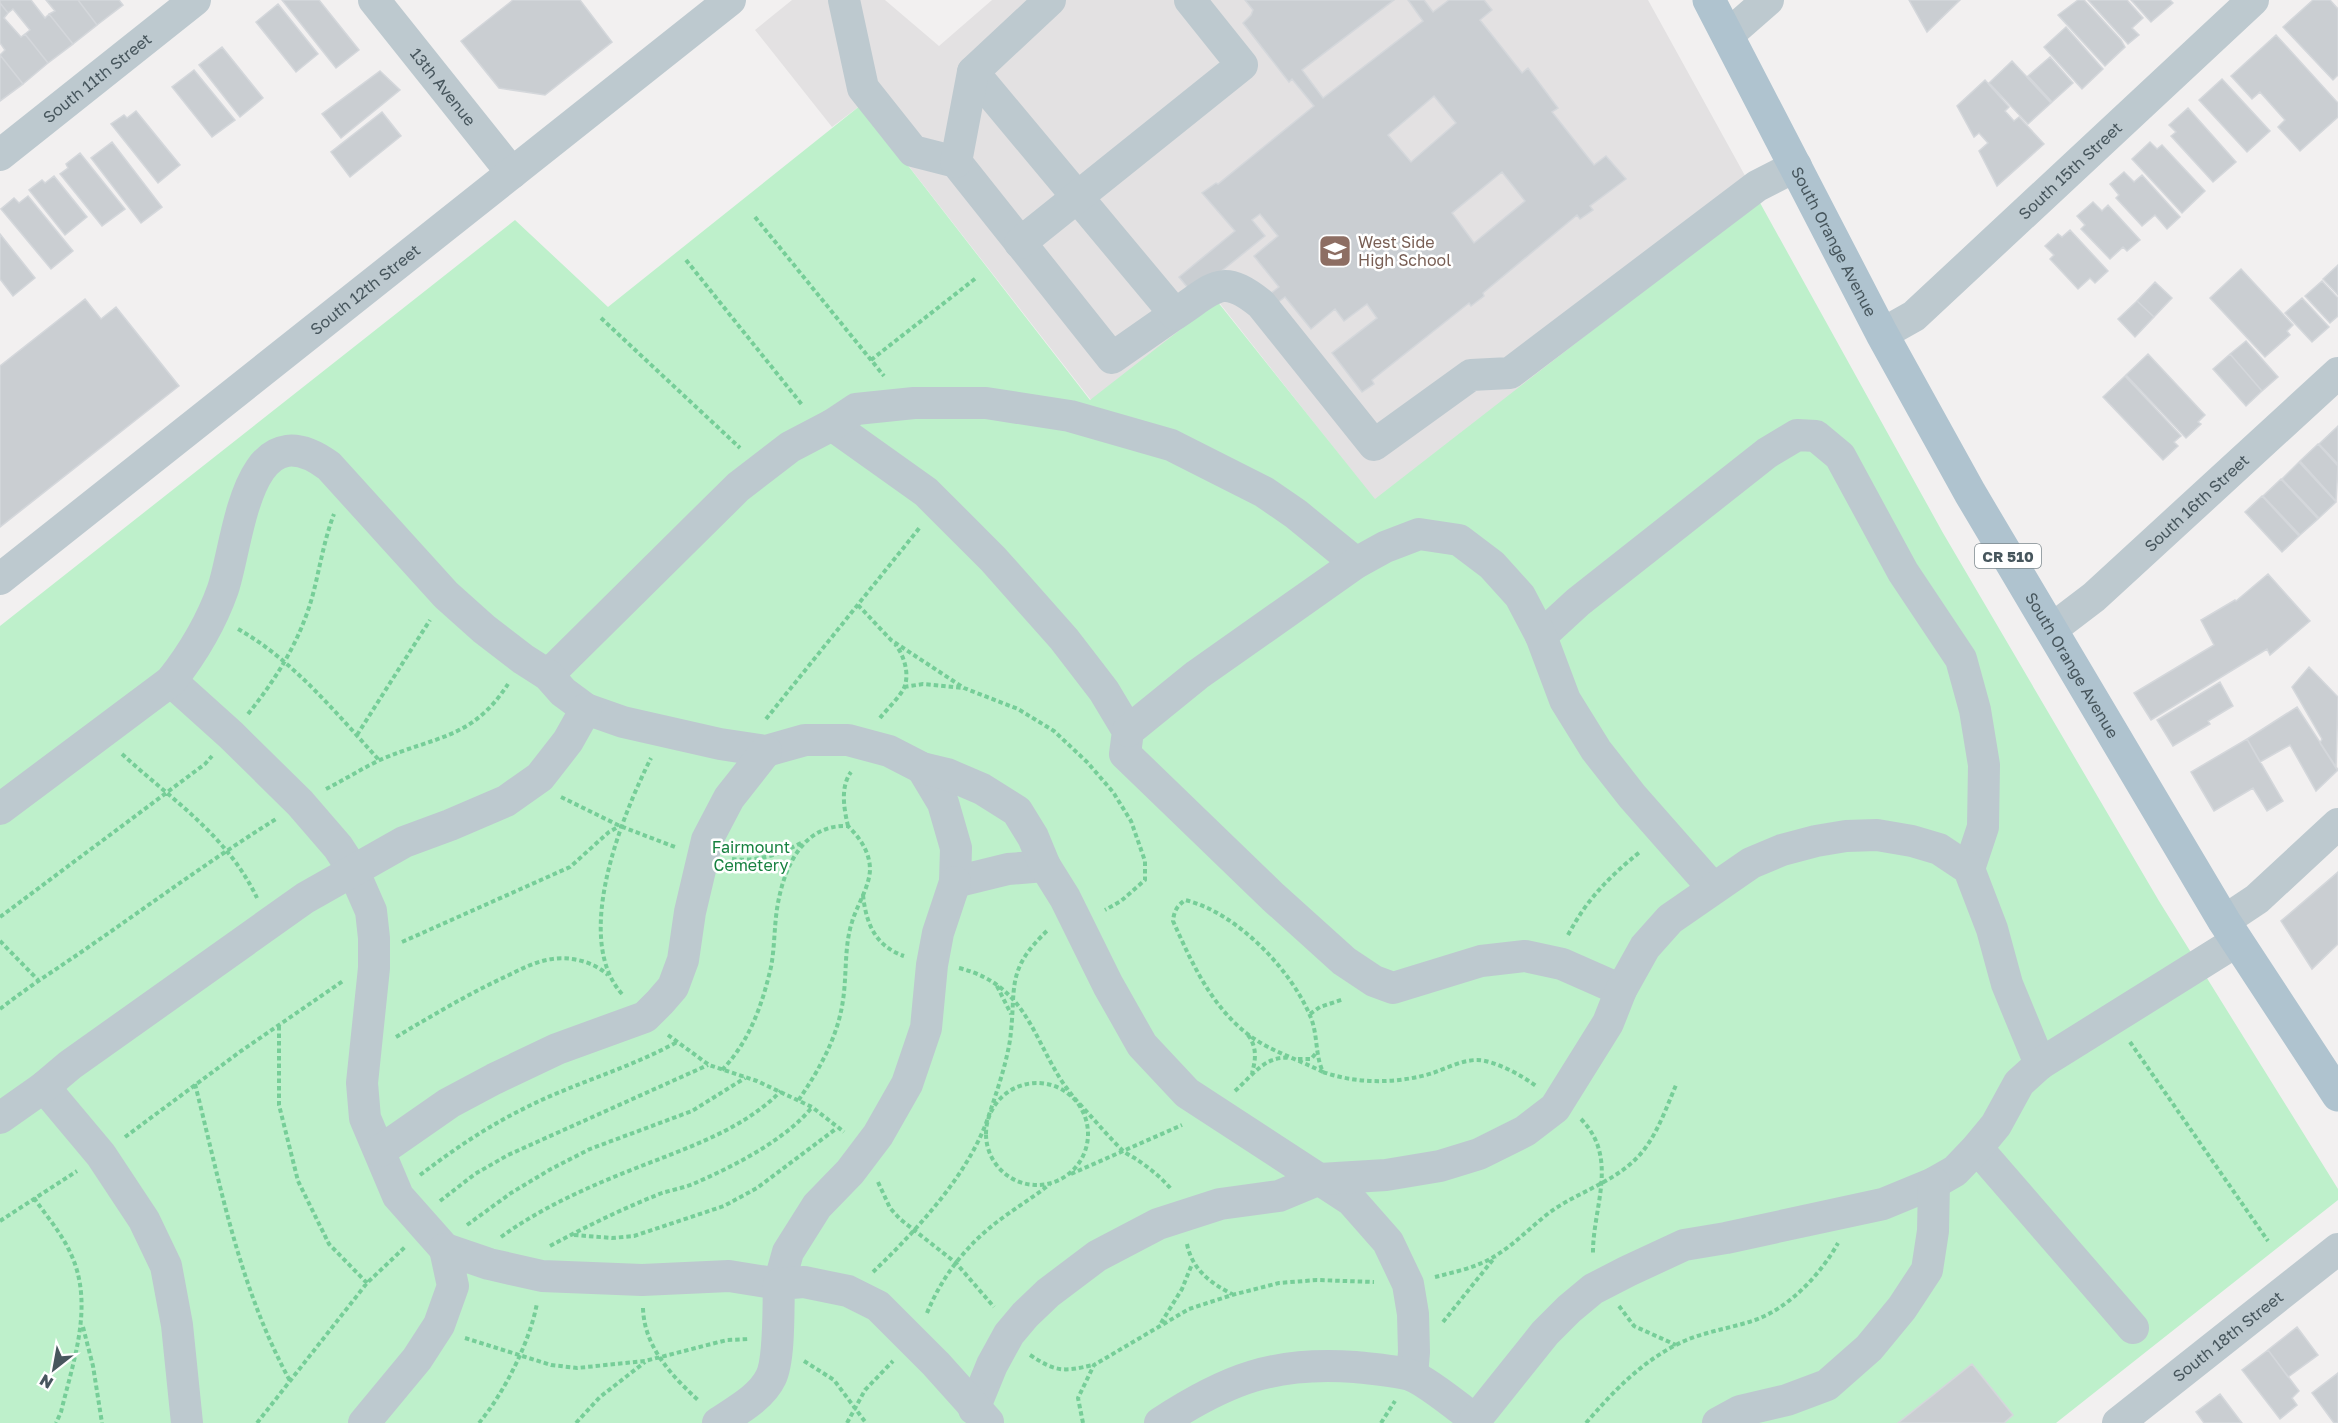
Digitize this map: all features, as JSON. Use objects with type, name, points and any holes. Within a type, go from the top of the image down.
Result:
[{"type":"main road","name":"South Orange Avenue","points":[[1709,0],[1882,334],[1970,493],[2231,931],[2338,1095]]},
{"type":"street","name":"South 11th Street","points":[[0,155],[195,0]]},
{"type":"street","name":"13th Avenue","points":[[374,0],[512,173]]},
{"type":"street","name":"South 12th Street","points":[[0,579],[730,0]]},
{"type":"street","points":[[844,0],[862,88],[913,151],[956,162],[1112,358],[1218,286],[1236,286],[1262,304],[1374,446],[1471,375],[1510,373],[1757,186],[1796,166]]},
{"type":"street","points":[[956,162],[973,72],[1050,0]]},
{"type":"street","points":[[1020,243],[1242,65],[1190,0]]},
{"type":"street","points":[[1728,35],[1768,0]]},
{"type":"street","name":"South 15th Street","points":[[1882,334],[1914,316],[2253,0]]},
{"type":"street","points":[[973,72],[1175,314]]},
{"type":"street","name":"South 16th Street","points":[[2052,629],[2094,597],[2338,373]]},
{"type":"street","points":[[536,667],[738,488],[790,447],[832,425],[856,409],[914,403],[986,403],[1070,416],[1171,445],[1263,492],[1296,514],[1356,563]]},
{"type":"street","points":[[832,425],[926,492],[993,559],[1064,639],[1104,691],[1128,731],[1125,754],[1273,897],[1344,961],[1374,981],[1393,988],[1480,961],[1525,956],[1562,964],[1621,990]]},
{"type":"street","points":[[1541,636],[1578,602],[1767,453],[1797,435],[1816,436],[1840,456],[1904,572],[1961,659],[1975,710],[1984,765],[1983,827],[1969,869]]},
{"type":"street","points":[[0,810],[171,681],[189,659],[213,615],[224,587],[241,513],[251,485],[263,464],[279,452],[299,449],[316,456],[329,466],[446,595],[586,709],[623,722],[720,744],[764,738],[848,740],[889,751],[922,768],[947,774],[982,789],[1017,812],[1033,837],[1108,985],[1142,1045],[1187,1093],[1352,1200],[1388,1242],[1408,1284],[1413,1323],[1414,1352],[1406,1383]]},
{"type":"street","points":[[1128,731],[1197,675],[1356,563],[1385,547],[1419,534],[1459,540],[1492,565],[1520,596],[1541,636],[1565,700],[1596,750],[1632,796],[1713,888]]},
{"type":"street","points":[[171,681],[231,735],[300,803],[338,847],[352,870],[370,911],[374,960],[362,1083],[365,1118],[398,1196],[451,1240],[489,1264],[544,1262],[642,1280],[729,1276],[779,1284],[804,1282],[848,1292],[878,1306],[936,1364],[981,1416]]},
{"type":"street","points":[[0,1118],[44,1087],[69,1065],[305,898],[404,842],[506,801],[540,777],[568,741],[586,709]]},
{"type":"street","points":[[380,1152],[449,1103],[494,1079],[557,1048],[645,1017],[673,987],[683,960],[690,912],[707,840],[764,738]]},
{"type":"street","points":[[720,1422],[752,1400],[771,1377],[777,1346],[779,1284],[788,1252],[817,1206],[850,1172],[878,1135],[907,1084],[926,1028],[932,965],[938,933],[956,882],[957,848],[943,803],[922,768]]},
{"type":"street","points":[[1160,1423],[1209,1393],[1242,1379],[1280,1368],[1328,1365],[1372,1369],[1406,1383],[1474,1421],[1545,1333],[1569,1309],[1603,1284],[1684,1245],[1883,1204],[1934,1183],[1954,1171],[1996,1125],[2019,1083],[2040,1064],[2115,1019],[2231,931],[2257,899],[2338,824]]},
{"type":"street","points":[[981,1416],[992,1365],[1010,1334],[1048,1293],[1097,1256],[1158,1224],[1220,1204],[1279,1196],[1320,1179],[1386,1175],[1440,1166],[1479,1154],[1525,1131],[1555,1108],[1608,1023],[1621,990],[1645,947],[1670,919],[1751,863],[1782,850],[1846,836],[1877,836],[1912,841],[1939,849],[1969,869],[1992,929],[2007,984],[2040,1064]]},
{"type":"street","points":[[956,882],[1008,869],[1046,866]]},
{"type":"street","points":[[44,1087],[101,1155],[144,1220],[166,1266],[177,1325],[188,1423]]},
{"type":"street","points":[[1977,1148],[2133,1328]]},
{"type":"street","points":[[1718,1423],[1740,1411],[1787,1400],[1827,1385],[1869,1348],[1902,1308],[1927,1270],[1933,1231],[1934,1183]]},
{"type":"street","points":[[364,1423],[417,1359],[439,1325],[453,1286],[451,1240]]},
{"type":"street","name":"South 18th Street","points":[[2118,1423],[2338,1249]]},
{"type":"path","points":[[755,217],[886,379]]},
{"type":"path","points":[[686,260],[803,407]]},
{"type":"path","points":[[871,360],[976,278]]},
{"type":"path","points":[[601,318],[747,455]]},
{"type":"path","points":[[0,916],[205,764],[231,735],[285,663],[313,594],[326,534],[335,509],[349,486]]},
{"type":"path","points":[[764,738],[858,605],[922,525]]},
{"type":"path","points":[[357,735],[446,595]]},
{"type":"path","points":[[858,605],[902,652],[906,670],[904,687],[879,719]]},
{"type":"path","points":[[213,615],[246,633],[285,663],[379,760]]},
{"type":"path","points":[[891,640],[964,688],[1018,710],[1054,731],[1087,762],[1113,792],[1131,821],[1145,861],[1145,880],[1121,901],[1098,914]]},
{"type":"path","points":[[0,1009],[38,980],[88,948],[227,849],[300,803],[379,760],[454,734],[481,717],[497,700],[536,667]]},
{"type":"path","points":[[904,687],[923,684],[964,688]]},
{"type":"path","points":[[610,978],[599,936],[607,883],[620,826],[666,731]]},
{"type":"path","points":[[103,734],[227,849],[247,875],[270,923]]},
{"type":"path","points":[[798,1101],[828,1050],[835,1033],[843,1002],[851,923],[870,871],[867,852],[856,833],[848,826],[844,810],[844,790],[853,768]]},
{"type":"path","points":[[559,796],[620,826],[681,849]]},
{"type":"path","points":[[0,1221],[101,1155],[195,1084],[374,960],[412,936],[570,867],[609,832],[620,826]]},
{"type":"path","points":[[723,858],[760,858],[782,853],[816,832],[829,827],[848,826]]},
{"type":"path","points":[[722,1070],[750,1032],[771,967],[778,903],[787,872],[803,842]]},
{"type":"path","points":[[1565,940],[1588,901],[1611,876],[1646,847]]},
{"type":"path","points":[[863,894],[869,924],[876,938],[888,949],[909,958]]},
{"type":"path","points":[[1252,1074],[1256,1052],[1252,1041],[1218,1003],[1195,970],[1173,921],[1174,912],[1185,900],[1208,908],[1231,920],[1251,936],[1297,991],[1310,1014],[1316,1031],[1318,1062],[1323,1072]]},
{"type":"path","points":[[1050,1184],[1032,1185],[1015,1180],[998,1167],[989,1151],[985,1134],[988,1116],[1010,1042],[1011,996],[1015,976],[1035,942],[1058,924]]},
{"type":"path","points":[[0,941],[38,980]]},
{"type":"path","points":[[364,1057],[445,1008],[534,963],[553,958],[571,958],[602,969],[620,992],[645,1017],[709,1065],[781,1091],[812,1107],[847,1134],[863,1155],[890,1208],[913,1230],[956,1263],[997,1311]]},
{"type":"path","points":[[955,967],[995,983],[1011,996],[1027,1017],[1058,1073],[1086,1116],[1089,1134],[1086,1151],[1077,1167],[1066,1176]]},
{"type":"path","points":[[995,983],[1012,1014]]},
{"type":"path","points":[[1310,1014],[1320,1007],[1344,999]]},
{"type":"path","points":[[2115,1019],[2268,1241]]},
{"type":"path","points":[[279,1025],[277,1062],[279,1105],[298,1181],[329,1244],[367,1283]]},
{"type":"path","points":[[1244,1031],[1268,1047],[1344,1079],[1415,1078],[1461,1062],[1479,1059],[1502,1067],[1537,1087]]},
{"type":"path","points":[[419,1176],[454,1150],[523,1109],[560,1092],[614,1072],[677,1042]]},
{"type":"path","points":[[1227,1095],[1235,1091],[1271,1060],[1284,1057],[1311,1059],[1317,1051]]},
{"type":"path","points":[[436,1204],[475,1174],[508,1155],[568,1126],[709,1065]]},
{"type":"path","points":[[451,1240],[493,1204],[551,1169],[590,1149],[692,1112],[745,1077]]},
{"type":"path","points":[[865,1279],[897,1249],[967,1161],[994,1105],[1006,1092],[1022,1084],[1044,1083],[1061,1088],[1075,1099],[1122,1151],[1157,1175],[1176,1196]]},
{"type":"path","points":[[195,1084],[230,1232],[246,1283],[290,1381]]},
{"type":"path","points":[[1440,1327],[1495,1257],[1556,1208],[1603,1184],[1627,1168],[1646,1148],[1676,1085]]},
{"type":"path","points":[[496,1241],[511,1230],[590,1187],[712,1138],[747,1119],[781,1091]]},
{"type":"path","points":[[479,1423],[495,1400],[518,1356],[534,1317],[544,1262],[572,1234],[729,1166],[769,1143],[803,1119],[812,1107]]},
{"type":"path","points":[[1578,1116],[1590,1128],[1602,1165],[1603,1184],[1594,1227],[1593,1262],[1603,1284],[1634,1326],[1676,1345]]},
{"type":"path","points":[[923,1321],[941,1284],[956,1263],[980,1237],[1000,1220],[1050,1184],[1189,1121]]},
{"type":"path","points":[[572,1234],[612,1238],[634,1236],[724,1206],[757,1188],[837,1128]]},
{"type":"path","points":[[34,1198],[69,1248],[80,1280],[82,1325],[93,1366],[102,1423]]},
{"type":"path","points":[[1586,1423],[1624,1380],[1676,1345],[1704,1334],[1757,1319],[1774,1311],[1808,1282],[1832,1255],[1840,1239],[1848,1211]]},
{"type":"path","points":[[1186,1238],[1192,1263],[1216,1286],[1233,1295]]},
{"type":"path","points":[[257,1423],[367,1283],[411,1242]]},
{"type":"path","points":[[1024,1350],[1055,1370],[1073,1370],[1094,1365],[1188,1309],[1233,1295],[1279,1283],[1317,1280],[1408,1284],[1471,1267],[1495,1257]]},
{"type":"path","points":[[1159,1325],[1182,1289],[1192,1263]]},
{"type":"path","points":[[642,1280],[643,1322],[650,1343],[659,1358],[720,1422]]},
{"type":"path","points":[[56,1423],[61,1412],[82,1325]]},
{"type":"path","points":[[456,1335],[518,1356],[551,1365],[577,1368],[645,1361],[727,1340],[748,1338],[777,1346],[834,1380],[866,1423]]},
{"type":"path","points":[[847,1423],[865,1390],[879,1373],[899,1357]]},
{"type":"path","points":[[576,1423],[600,1396],[645,1361]]},
{"type":"path","points":[[1083,1423],[1078,1398],[1094,1365]]},
{"type":"path","points":[[1382,1423],[1406,1383]]},
{"type":"shaded area","name":"West Side High School","points":[[792,0],[885,0],[939,46],[992,0],[1648,0],[1759,201],[1375,500],[1218,301],[1091,400],[861,105],[832,127],[755,30]]},
{"type":"green space","name":"Fairmount Cemetery","points":[[861,105],[1090,400],[1217,301],[1375,499],[1759,201],[1943,533],[2159,901],[2338,1189],[2338,1200],[2056,1423],[0,1423],[0,626],[515,220],[608,307]]},
{"type":"building","points":[[0,0],[31,0],[45,18],[49,14],[73,44],[48,63],[25,34],[30,30],[13,9],[8,13]]},
{"type":"building","points":[[46,0],[78,0],[97,25],[73,44],[49,14],[55,11]]},
{"type":"building","points":[[78,0],[119,0],[123,5],[97,25]]},
{"type":"building","points":[[282,0],[319,0],[359,50],[336,68]]},
{"type":"building","points":[[513,0],[580,0],[612,42],[545,95],[499,88],[461,41]]},
{"type":"building","points":[[1245,0],[1394,0],[1302,70],[1323,98],[1423,21],[1408,0],[1424,0],[1433,12],[1449,0],[1484,0],[1492,10],[1480,20],[1522,73],[1528,68],[1558,108],[1552,112],[1594,165],[1606,156],[1626,179],[1590,206],[1593,210],[1580,219],[1577,215],[1483,293],[1484,296],[1471,306],[1469,303],[1372,380],[1374,384],[1362,392],[1332,353],[1377,318],[1367,304],[1344,321],[1335,309],[1311,329],[1285,297],[1277,303],[1270,294],[1279,287],[1254,256],[1278,236],[1260,214],[1252,220],[1265,236],[1193,294],[1179,277],[1235,231],[1202,193],[1216,183],[1218,184],[1314,106],[1292,79],[1289,82],[1243,23],[1253,10]],"holes":[[[1434,96],[1456,123],[1411,162],[1388,135]],[[1502,172],[1525,201],[1474,243],[1452,213]]]},
{"type":"building","points":[[1909,0],[1960,0],[1927,32]]},
{"type":"building","points":[[2078,0],[2084,0],[2125,47],[2105,66],[2058,15]]},
{"type":"building","points":[[2088,0],[2127,0],[2143,18],[2132,28],[2139,35],[2128,44]]},
{"type":"building","points":[[2131,0],[2170,0],[2173,3],[2151,22]]},
{"type":"building","points":[[2313,0],[2330,0],[2338,9],[2338,75],[2333,80],[2283,27]]},
{"type":"building","points":[[0,3],[8,13],[4,18],[21,37],[25,34],[48,63],[23,84],[0,55],[5,50],[0,43]]},
{"type":"building","points":[[278,4],[318,54],[296,72],[256,22]]},
{"type":"building","points":[[2066,27],[2103,69],[2082,89],[2044,47]]},
{"type":"building","points":[[2276,35],[2338,103],[2338,117],[2300,151],[2278,127],[2285,120],[2260,92],[2252,99],[2231,76]]},
{"type":"building","points":[[222,47],[263,98],[240,117],[199,65]]},
{"type":"building","points":[[0,55],[23,84],[0,101]]},
{"type":"building","points":[[2050,57],[2073,83],[2052,102],[2028,76]]},
{"type":"building","points":[[2012,61],[2051,103],[2028,124],[1989,83]]},
{"type":"building","points":[[194,70],[235,120],[212,137],[172,87]]},
{"type":"building","points":[[380,71],[400,90],[341,138],[322,114]]},
{"type":"building","points":[[2222,79],[2270,131],[2247,152],[2199,100]]},
{"type":"building","points":[[1985,80],[2009,107],[2005,111],[2014,121],[2019,117],[2044,144],[1997,186],[1979,151],[1988,143],[1979,133],[1974,137],[1957,106]]},
{"type":"building","points":[[2188,108],[2236,162],[2213,182],[2171,136],[2176,132],[2169,125]]},
{"type":"building","points":[[136,111],[180,165],[158,183],[111,124],[124,115],[127,118]]},
{"type":"building","points":[[382,112],[401,136],[350,177],[331,152]]},
{"type":"building","points":[[112,142],[162,207],[141,223],[91,158]]},
{"type":"building","points":[[2150,142],[2157,149],[2162,145],[2205,191],[2182,213],[2132,159]]},
{"type":"building","points":[[80,153],[125,209],[102,226],[60,174],[68,168],[66,164]]},
{"type":"building","points":[[2124,172],[2134,182],[2142,175],[2180,217],[2167,229],[2155,215],[2142,226],[2116,198],[2119,195],[2110,184]]},
{"type":"building","points":[[54,176],[87,217],[65,235],[29,190],[42,180],[45,183]]},
{"type":"building","points":[[28,196],[73,251],[51,269],[1,209],[14,198],[19,203]]},
{"type":"building","points":[[2093,202],[2102,211],[2108,205],[2140,240],[2127,251],[2123,247],[2110,259],[2081,229],[2085,225],[2077,216]]},
{"type":"building","points":[[2070,230],[2108,271],[2095,283],[2090,278],[2078,289],[2050,259],[2054,255],[2045,246],[2058,234],[2062,237]]},
{"type":"building","points":[[0,234],[35,278],[13,296],[0,279]]},
{"type":"building","points":[[2338,265],[2338,295],[2323,279]]},
{"type":"building","points":[[2241,269],[2293,325],[2287,331],[2290,335],[2265,357],[2210,298]]},
{"type":"building","points":[[2322,281],[2338,298],[2338,316],[2330,323],[2305,296]]},
{"type":"building","points":[[2155,282],[2172,298],[2154,317],[2137,301]]},
{"type":"building","points":[[2302,298],[2329,327],[2312,342],[2285,313]]},
{"type":"building","points":[[85,299],[101,319],[116,307],[179,386],[0,527],[0,366]]},
{"type":"building","points":[[2137,301],[2154,317],[2135,337],[2118,319]]},
{"type":"building","points":[[2246,341],[2278,377],[2262,391],[2230,354]]},
{"type":"building","points":[[2148,354],[2205,415],[2198,422],[2201,424],[2186,438],[2126,375]]},
{"type":"building","points":[[2230,354],[2262,391],[2246,406],[2213,369]]},
{"type":"building","points":[[2125,376],[2181,436],[2174,442],[2178,446],[2163,460],[2103,397]]},
{"type":"building","points":[[2338,426],[2338,464],[2319,444]]},
{"type":"building","points":[[2318,444],[2338,466],[2336,501],[2300,461]]},
{"type":"building","points":[[2299,462],[2336,502],[2319,518],[2282,479]]},
{"type":"building","points":[[2281,479],[2318,519],[2300,535],[2263,496]]},
{"type":"building","points":[[2262,496],[2299,536],[2282,552],[2245,512]]},
{"type":"building","points":[[2268,574],[2310,621],[2270,655],[2267,649],[2151,720],[2134,693],[2214,645],[2201,620],[2236,601]]},
{"type":"building","points":[[2309,667],[2338,697],[2336,768],[2320,743],[2322,739],[2292,687]]},
{"type":"building","points":[[2220,682],[2233,706],[2208,721],[2210,724],[2173,746],[2157,720]]},
{"type":"building","points":[[2297,707],[2338,770],[2316,791],[2290,745],[2260,762],[2247,739]]},
{"type":"building","points":[[2247,739],[2283,801],[2267,811],[2253,788],[2214,811],[2191,772]]},
{"type":"building","points":[[2338,872],[2338,944],[2312,969],[2281,921]]},
{"type":"building","points":[[2297,1327],[2318,1355],[2288,1377],[2268,1350]]},
{"type":"building","points":[[2268,1350],[2299,1391],[2292,1398],[2297,1405],[2280,1419],[2242,1370]]},
{"type":"building","points":[[1972,1364],[2013,1415],[2004,1423],[1898,1423]]},
{"type":"building","points":[[2338,1373],[2338,1423],[2334,1423],[2312,1393]]},
{"type":"building","points":[[2220,1394],[2242,1423],[2204,1423],[2196,1412]]},
{"type":"place","name":"West Side High School","points":[[1335,251]]}]
